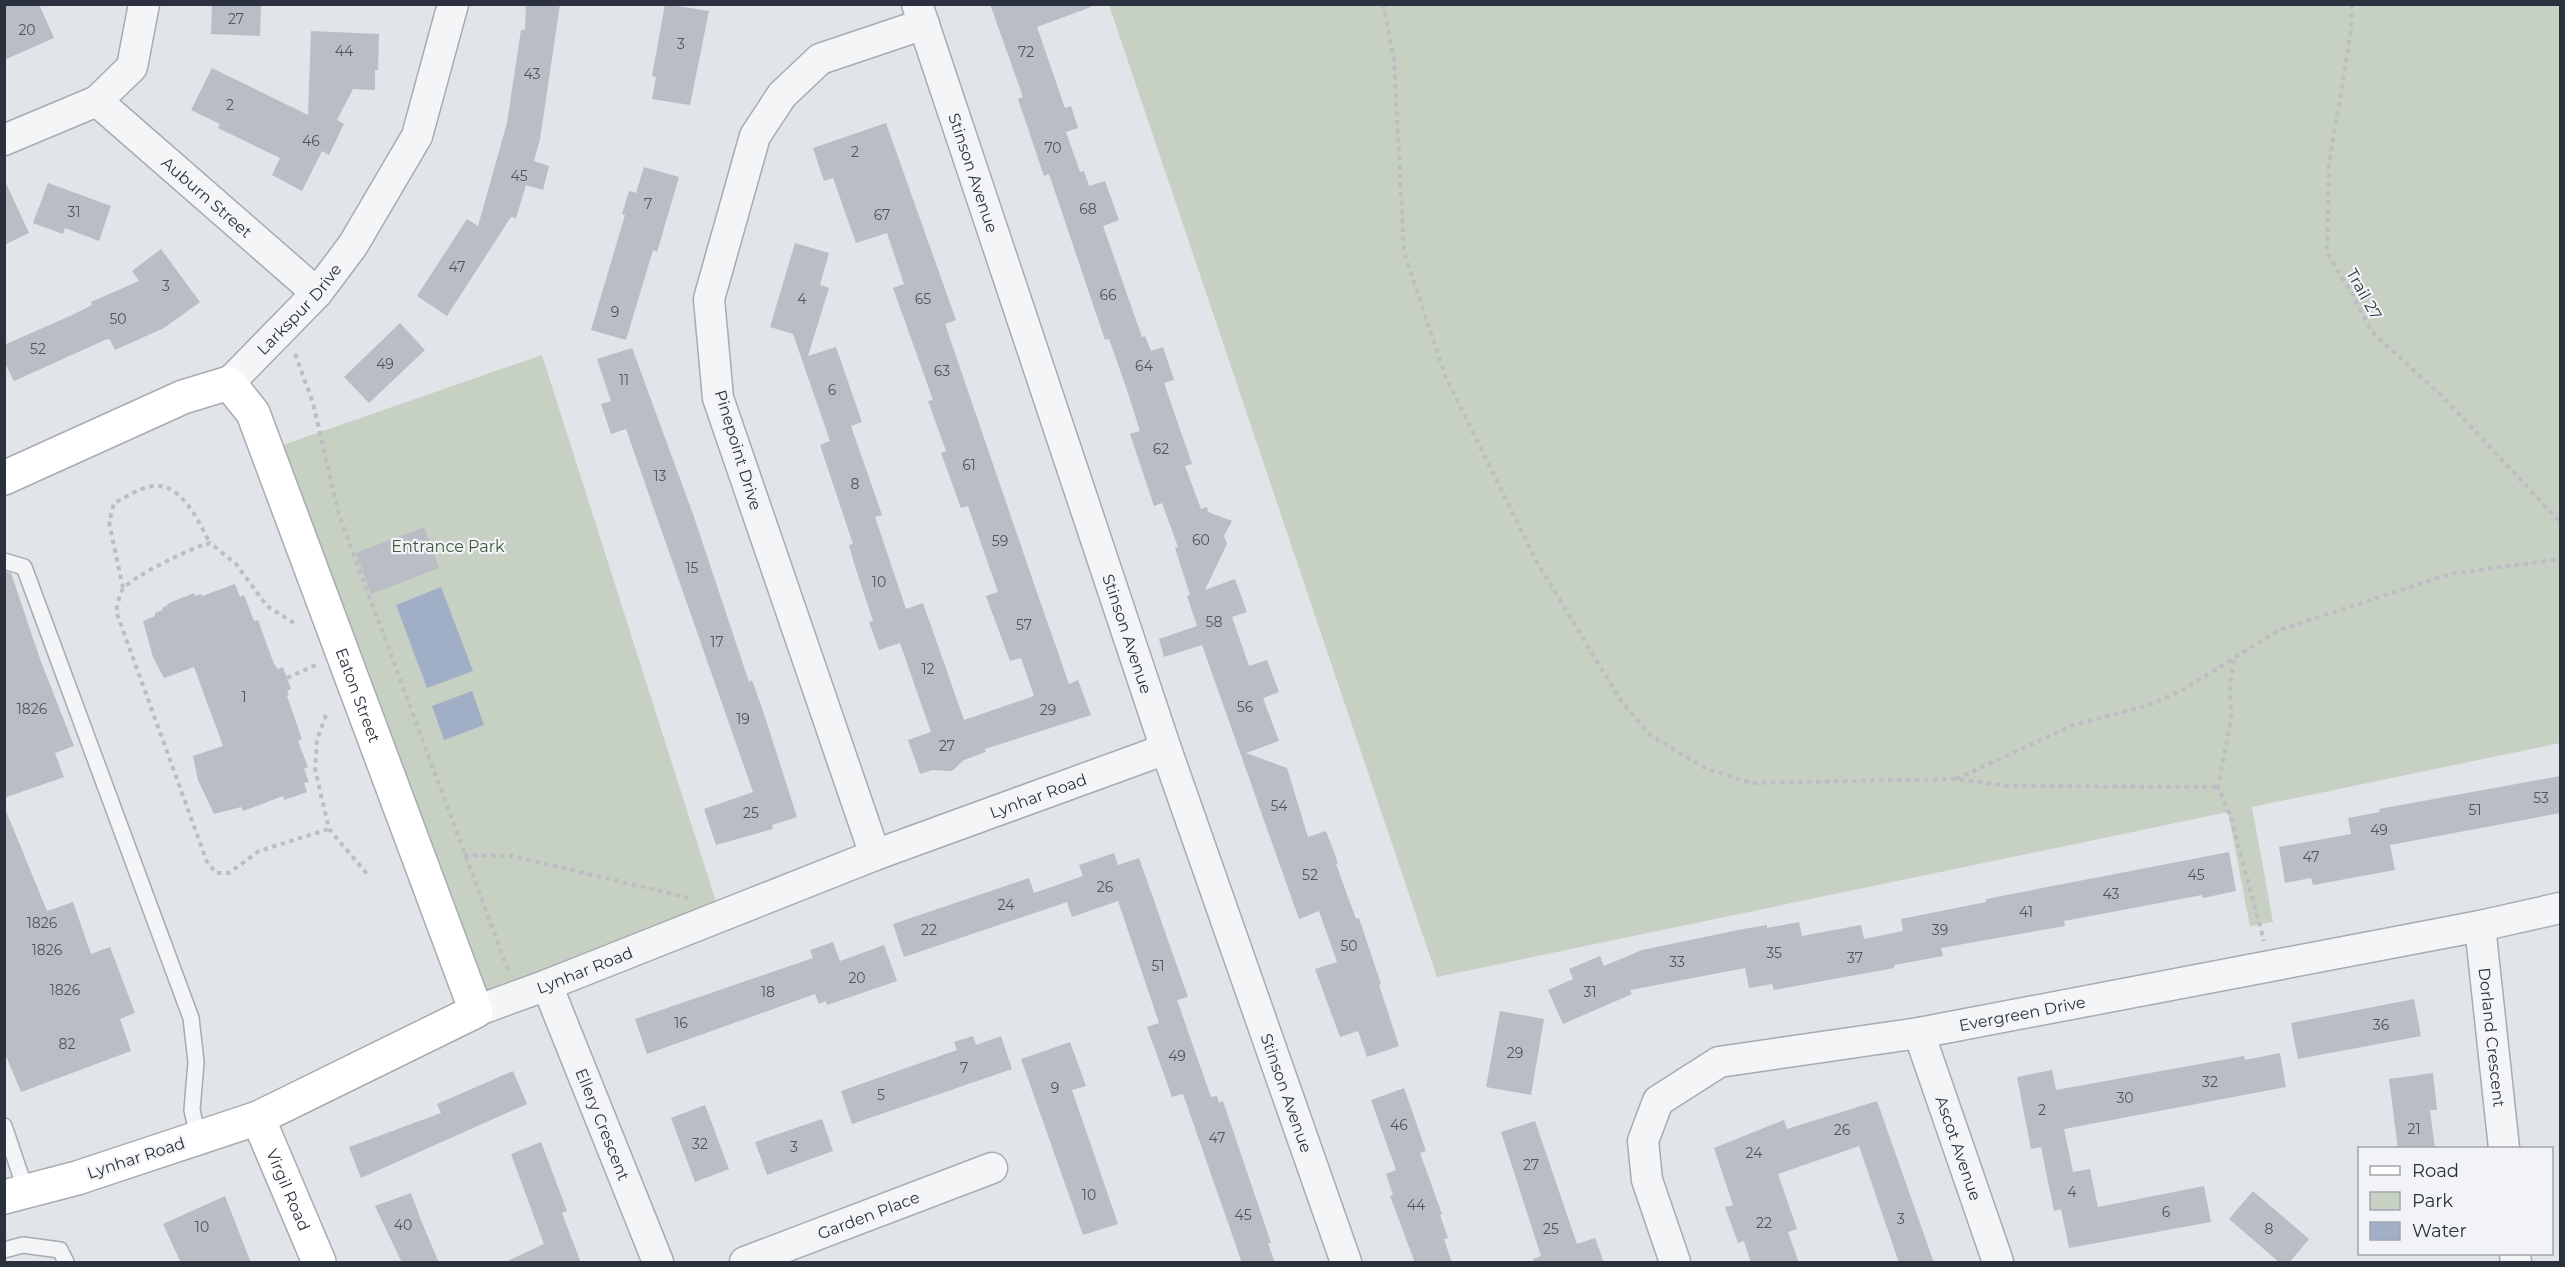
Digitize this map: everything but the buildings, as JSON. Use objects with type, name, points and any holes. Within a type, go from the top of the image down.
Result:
[{"type":"street","points":[[4,140],[97,101],[132,67],[144,4]]},
{"type":"street","name":"Larkspur Drive","points":[[4,478],[183,397],[229,383],[317,293],[353,245],[417,136],[453,4]]},
{"type":"street","name":"Stinson Avenue","points":[[920,14],[1166,749],[1346,1263]]},
{"type":"street","name":"Pinepoint Drive","points":[[875,855],[718,398],[709,299],[755,136],[782,95],[820,59],[920,14]]},
{"type":"street","name":"Auburn Street","points":[[97,101],[317,293]]},
{"type":"street","name":"Eaton Street","points":[[229,383],[253,413],[476,1011]]},
{"type":"street","name":"Lynhar Road","points":[[15,1194],[77,1178],[258,1118],[476,1011],[875,855],[1166,749]]},
{"type":"street","name":"Evergreen Drive","points":[[1675,1263],[1647,1180],[1642,1141],[1658,1101],[1719,1062],[1919,1033],[2480,926],[2560,908]]},
{"type":"street","name":"Dorland Crescent","points":[[2480,926],[2504,1147]]},
{"type":"street","name":"Ellery Crescent","points":[[547,985],[658,1263]]},
{"type":"street","name":"Ascot Avenue","points":[[1919,1033],[1998,1263]]},
{"type":"street","name":"Virgil Road","points":[[258,1118],[319,1263]]},
{"type":"street","name":"Garden Place","points":[[745,1263],[992,1168]]},
{"type":"lane","points":[[4,561],[24,567],[191,1018],[196,1062],[192,1110],[198,1138]]},
{"type":"lane","points":[[4,1126],[15,1194]]},
{"type":"lane","points":[[4,1250],[23,1245],[60,1250],[66,1263]]},
{"type":"path","points":[[1383,4],[1394,60],[1404,252],[1442,368],[1537,562],[1621,701],[1650,735],[1705,768],[1751,783],[1956,780],[2007,786],[2218,787]]},
{"type":"path","name":"Trail 27","points":[[2352,4],[2351,30],[2329,164],[2326,253],[2355,299],[2372,332],[2444,398],[2560,522]]},
{"type":"path","points":[[280,332],[294,350],[313,403],[339,515],[518,996]]},
{"type":"path","points":[[294,623],[267,606],[236,564],[210,543],[196,516],[180,495],[163,486],[149,486],[114,503],[109,522],[123,588],[117,611],[207,862],[216,873],[229,873],[259,851],[329,829]]},
{"type":"path","points":[[123,588],[195,546],[210,543]]},
{"type":"path","points":[[1956,780],[2071,726],[2152,704],[2186,688],[2279,630],[2450,574],[2560,560]]},
{"type":"path","points":[[2234,660],[2230,685],[2231,719],[2218,787],[2231,818],[2270,965]]},
{"type":"path","points":[[326,715],[317,740],[315,769],[329,829],[368,875]]},
{"type":"path","points":[[464,855],[512,856],[685,896],[697,903],[712,919]]},
{"type":"green space","points":[[1109,5],[2560,5],[2560,743],[2252,807],[2273,922],[2250,926],[2228,812],[1437,977]]},
{"type":"green space","name":"Entrance Park","points":[[542,355],[718,908],[461,1004],[257,454]]},
{"type":"water","points":[[441,587],[473,671],[427,688],[396,605]]},
{"type":"water","points":[[472,691],[484,725],[444,740],[432,706]]}]
